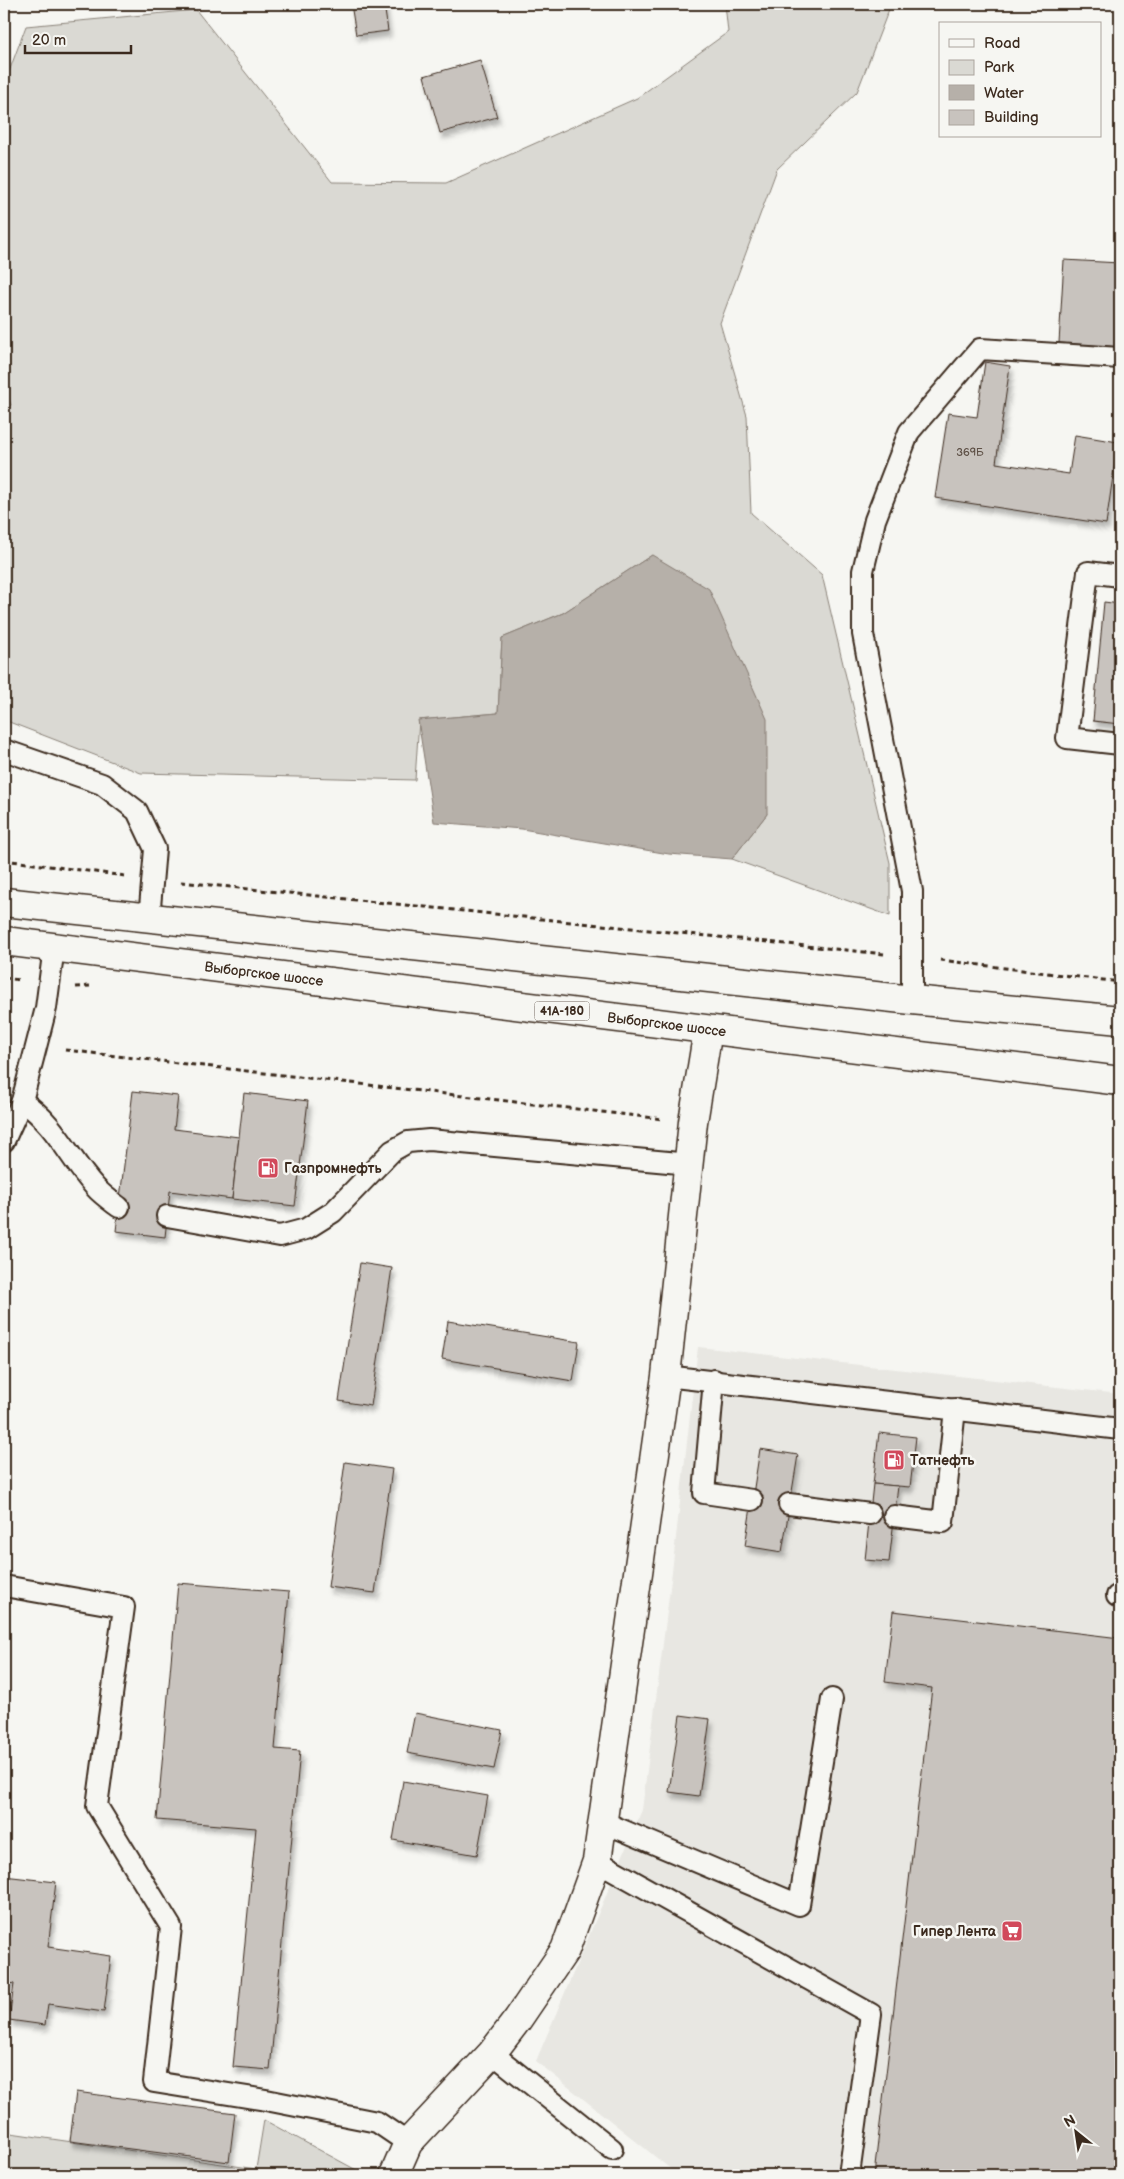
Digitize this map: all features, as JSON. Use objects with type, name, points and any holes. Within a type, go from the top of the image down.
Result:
[{"type":"main road","points":[[4,902],[912,1000],[1120,1020]]},
{"type":"main road","name":"Выборгское шоссе","points":[[4,941],[1120,1081]]},
{"type":"main road","points":[[394,2175],[408,2143],[492,2053],[518,2019],[564,1950],[597,1861],[666,1376],[693,1122],[708,1030]]},
{"type":"lane","points":[[912,1000],[912,891],[863,634],[863,571],[875,520],[909,432],[980,349],[1120,358]]},
{"type":"lane","points":[[1120,576],[1088,572],[1067,738],[1120,744]]},
{"type":"lane","points":[[4,750],[102,784],[137,811],[154,850],[149,919]]},
{"type":"lane","points":[[4,1141],[22,1101],[36,1047],[46,1008],[54,948]]},
{"type":"lane","points":[[22,1101],[36,1111],[59,1136],[96,1188],[119,1207]]},
{"type":"lane","points":[[167,1216],[280,1236],[306,1228],[333,1212],[392,1151],[408,1142],[429,1140],[690,1164]]},
{"type":"lane","points":[[666,1376],[714,1380],[1120,1429]]},
{"type":"lane","points":[[714,1380],[704,1493],[752,1500]]},
{"type":"lane","points":[[894,1516],[943,1522],[955,1409]]},
{"type":"lane","points":[[789,1504],[870,1514]]},
{"type":"lane","points":[[4,1586],[124,1607],[98,1806],[171,1927],[154,2082],[266,2100],[377,2122],[408,2143]]},
{"type":"lane","points":[[602,1822],[799,1904],[832,1699]]},
{"type":"lane","points":[[597,1861],[871,2014],[849,2175]]},
{"type":"lane","points":[[492,2053],[612,2149]]},
{"type":"path","points":[[4,860],[153,879],[913,957],[1120,982]]},
{"type":"path","points":[[36,1047],[693,1122]]},
{"type":"shaded area","points":[[698,1347],[1120,1394],[1120,2175],[678,2175],[536,2061],[642,1810]]},
{"type":"green space","points":[[725,4],[891,4],[857,92],[777,169],[720,323],[747,416],[751,513],[822,575],[890,863],[890,916],[732,859],[767,814],[652,555],[563,613],[502,638],[498,713],[419,720],[415,780],[141,773],[4,720],[4,410],[11,405],[4,386],[4,85],[26,26],[196,10],[332,182],[446,183],[637,98],[728,32]]},
{"type":"green space","points":[[264,2120],[360,2172],[358,2175],[4,2175],[4,2132],[256,2169]]},
{"type":"water","points":[[652,555],[709,589],[767,719],[767,814],[732,859],[669,854],[522,829],[434,822],[418,720],[498,713],[502,638],[563,613]]},
{"type":"building","points":[[351,4],[384,4],[388,31],[356,35]]},
{"type":"building","points":[[480,60],[497,117],[440,133],[424,76]]},
{"type":"building","points":[[1064,260],[1120,263],[1120,347],[1059,343]]},
{"type":"building","points":[[985,362],[1010,366],[996,463],[1069,474],[1075,435],[1118,442],[1106,524],[935,498],[948,413],[977,417]]},
{"type":"building","points":[[1104,602],[1120,604],[1120,724],[1093,721]]},
{"type":"building","points":[[133,1091],[178,1096],[174,1129],[239,1137],[232,1199],[170,1191],[165,1237],[116,1231]]},
{"type":"building","name":"Газпромнефть","points":[[244,1093],[308,1101],[295,1206],[232,1199]]},
{"type":"building","points":[[360,1263],[392,1268],[371,1406],[339,1401]]},
{"type":"building","points":[[448,1321],[579,1342],[573,1381],[442,1359]]},
{"type":"building","name":"Татнефть","points":[[879,1433],[916,1437],[910,1487],[873,1484]]},
{"type":"building","points":[[760,1449],[798,1455],[782,1552],[745,1546]]},
{"type":"building","points":[[345,1462],[392,1469],[375,1593],[328,1587]]},
{"type":"building","points":[[873,1484],[898,1486],[889,1562],[865,1560]]},
{"type":"building","points":[[178,1583],[289,1592],[275,1749],[300,1751],[270,2070],[233,2067],[256,1828],[157,1820]]},
{"type":"building","name":"Гипер Лента","points":[[893,1611],[1120,1638],[1120,2175],[874,2175],[932,1688],[885,1682]]},
{"type":"building","points":[[415,1713],[502,1730],[494,1769],[407,1753]]},
{"type":"building","points":[[680,1715],[710,1719],[699,1796],[669,1792]]},
{"type":"building","points":[[403,1781],[488,1796],[477,1855],[393,1840]]},
{"type":"building","points":[[4,1876],[56,1882],[48,1947],[111,1956],[104,2012],[48,2004],[45,2025],[9,2020],[14,1984],[4,1982]]},
{"type":"building","points":[[76,2092],[235,2113],[229,2162],[70,2141]]},
{"type":"place","name":"Газпромнефть","points":[[268,1168]]},
{"type":"place","name":"Татнефть","points":[[894,1460]]},
{"type":"place","name":"Гипер Лента","points":[[1012,1931]]}]
